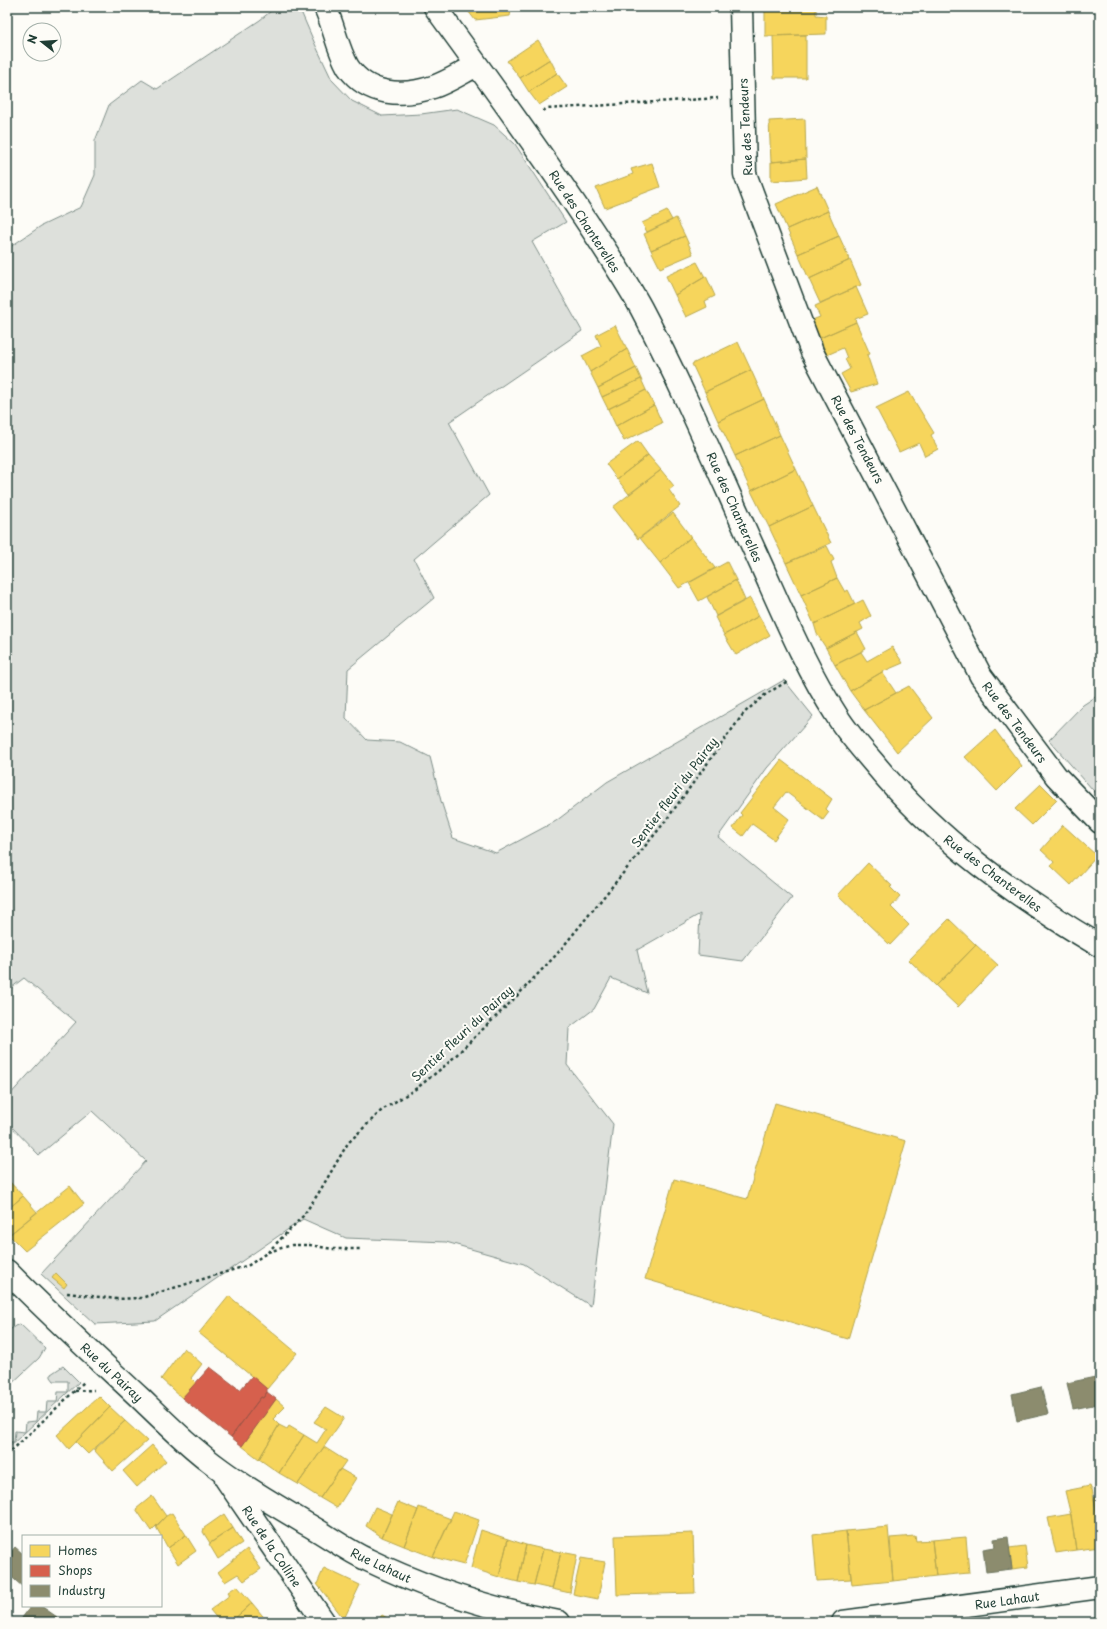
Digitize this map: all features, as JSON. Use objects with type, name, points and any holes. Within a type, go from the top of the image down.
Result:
[{"type":"street","points":[[325,7],[340,51],[349,68],[362,81],[378,90],[404,94],[434,87],[477,65]]},
{"type":"street","name":"Rue des Chanterelles","points":[[435,7],[523,127],[590,226],[640,306],[683,394],[784,616],[810,669],[837,716],[857,743],[897,791],[935,828],[974,862],[1011,889],[1100,946]]},
{"type":"street","name":"Rue des Tendeurs","points":[[741,7],[745,174],[812,352],[981,676],[1056,776],[1100,822]]},
{"type":"street","name":"Rue du Pairay","points":[[7,1271],[162,1420],[220,1469]]},
{"type":"street","name":"Rue Lahaut","points":[[220,1469],[360,1556],[403,1576],[476,1602],[524,1615],[559,1622]]},
{"type":"street","name":"Rue de la Colline","points":[[220,1469],[259,1524],[324,1622]]},
{"type":"street","points":[[281,1558],[269,1531],[268,1523],[271,1515],[278,1512],[288,1512]]},
{"type":"street","name":"Rue Lahaut","points":[[843,1622],[1100,1587]]},
{"type":"path","points":[[546,109],[696,100]]},
{"type":"path","name":"Sentier fleuri du Pairay","points":[[44,1308],[55,1297],[64,1293],[116,1299],[141,1298],[249,1265],[268,1252],[303,1216],[318,1194],[348,1143],[382,1110],[417,1088],[447,1064],[558,954],[664,823],[744,712],[766,694],[810,669]]},
{"type":"path","points":[[268,1252],[292,1245],[310,1245],[332,1249],[360,1249]]},
{"type":"path","points":[[7,1455],[87,1379]]},
{"type":"path","points":[[75,1391],[98,1390]]},
{"type":"shaded area","points":[[276,7],[299,7],[332,80],[352,101],[382,116],[421,114],[457,109],[494,125],[515,144],[566,222],[532,242],[582,331],[449,422],[489,495],[414,559],[434,598],[348,669],[346,718],[367,740],[400,742],[430,757],[441,801],[453,838],[496,853],[556,821],[607,782],[784,680],[813,716],[767,768],[718,837],[792,898],[743,961],[698,955],[700,914],[637,950],[647,993],[611,978],[594,1009],[569,1028],[567,1065],[613,1124],[591,1306],[524,1264],[446,1242],[346,1238],[303,1219],[155,1321],[95,1324],[41,1274],[146,1161],[92,1111],[39,1155],[7,1122],[7,1098],[76,1022],[24,978],[7,991],[7,249],[41,226],[81,207],[95,175],[95,141],[109,105],[142,80],[157,89],[260,20]]},
{"type":"shaded area","points":[[1100,694],[1100,798],[1049,740],[1083,705]]},
{"type":"shaded area","points":[[20,1324],[45,1348],[39,1358],[7,1388],[7,1332]]},
{"type":"shaded area","points":[[63,1366],[79,1382],[7,1449],[7,1442],[14,1442],[15,1431],[25,1432],[26,1422],[36,1421],[37,1412],[46,1412],[47,1402],[57,1402],[58,1392],[68,1392],[68,1381],[54,1381],[51,1377],[51,1374]]},
{"type":"building: Homes","points":[[465,7],[510,7],[511,11],[510,16],[475,20]]},
{"type":"building: Homes","points":[[765,7],[816,7],[816,15],[826,16],[826,34],[765,36]]},
{"type":"building: Homes","points":[[806,35],[806,78],[774,78],[773,36]]},
{"type":"building: Homes","points":[[538,40],[550,59],[520,78],[507,61]]},
{"type":"building: Homes","points":[[550,59],[557,73],[529,92],[520,78]]},
{"type":"building: Homes","points":[[557,73],[567,87],[539,105],[529,92]]},
{"type":"building: Homes","points":[[805,119],[806,159],[771,162],[769,121]]},
{"type":"building: Homes","points":[[806,159],[807,178],[771,181],[771,162]]},
{"type":"building: Homes","points":[[652,163],[660,187],[605,208],[596,188],[633,174],[631,169]]},
{"type":"building: Homes","points":[[817,186],[828,211],[787,229],[776,204]]},
{"type":"building: Homes","points":[[667,211],[672,220],[647,232],[642,223]]},
{"type":"building: Homes","points":[[828,211],[839,236],[798,254],[787,229]]},
{"type":"building: Homes","points":[[676,218],[685,236],[651,250],[644,234]]},
{"type":"building: Homes","points":[[685,236],[693,254],[660,268],[651,250]]},
{"type":"building: Homes","points":[[839,236],[850,260],[809,279],[798,254]]},
{"type":"building: Homes","points":[[850,260],[861,285],[820,303],[809,279]]},
{"type":"building: Homes","points":[[697,262],[705,277],[675,295],[666,276]]},
{"type":"building: Homes","points":[[706,276],[715,296],[705,301],[707,307],[686,317],[675,295]]},
{"type":"building: Homes","points":[[856,287],[868,314],[855,319],[856,322],[820,338],[812,320],[820,317],[815,306]]},
{"type":"building: Homes","points":[[856,322],[870,354],[867,355],[877,384],[851,392],[841,374],[850,369],[845,359],[847,358],[843,348],[827,355],[820,338]]},
{"type":"building: Homes","points":[[615,325],[627,349],[590,372],[582,356],[601,346],[596,335]]},
{"type":"building: Homes","points":[[738,342],[751,370],[705,392],[692,364]]},
{"type":"building: Homes","points":[[627,349],[636,368],[598,388],[590,372]]},
{"type":"building: Homes","points":[[636,368],[641,379],[602,397],[598,388]]},
{"type":"building: Homes","points":[[751,370],[764,399],[718,421],[705,392]]},
{"type":"building: Homes","points":[[641,379],[646,390],[608,409],[602,397]]},
{"type":"building: Homes","points":[[646,390],[654,405],[616,426],[608,409]]},
{"type":"building: Homes","points":[[909,392],[934,433],[931,435],[938,449],[925,456],[919,443],[899,452],[876,408]]},
{"type":"building: Homes","points":[[764,399],[780,435],[735,456],[718,421]]},
{"type":"building: Homes","points":[[654,405],[662,423],[624,441],[616,426]]},
{"type":"building: Homes","points":[[780,435],[796,469],[751,491],[735,456]]},
{"type":"building: Homes","points":[[638,441],[648,455],[617,479],[606,464]]},
{"type":"building: Homes","points":[[648,455],[661,470],[629,494],[617,479]]},
{"type":"building: Homes","points":[[796,469],[813,506],[769,527],[751,491]]},
{"type":"building: Homes","points":[[661,470],[674,486],[669,490],[680,506],[638,539],[613,507]]},
{"type":"building: Homes","points":[[813,506],[831,543],[786,563],[769,527]]},
{"type":"building: Homes","points":[[673,513],[691,537],[660,563],[640,538]]},
{"type":"building: Homes","points":[[691,537],[715,568],[679,588],[660,563]]},
{"type":"building: Homes","points":[[827,546],[834,560],[831,562],[837,578],[801,595],[786,563]]},
{"type":"building: Homes","points":[[727,562],[736,580],[699,601],[689,583]]},
{"type":"building: Homes","points":[[837,578],[845,592],[848,590],[855,604],[814,624],[801,595]]},
{"type":"building: Homes","points":[[736,580],[745,600],[716,616],[707,597]]},
{"type":"building: Homes","points":[[750,598],[759,616],[724,635],[715,617]]},
{"type":"building: Homes","points":[[863,600],[871,616],[860,623],[863,629],[826,648],[817,634],[814,624]]},
{"type":"building: Homes","points":[[759,616],[770,635],[736,655],[724,635]]},
{"type":"building: Homes","points":[[857,632],[866,649],[835,665],[826,648]]},
{"type":"building: Homes","points":[[892,647],[903,663],[882,672],[850,691],[835,665],[861,652],[867,661]]},
{"type":"building: Homes","points":[[882,672],[896,693],[864,710],[850,691]]},
{"type":"building: Homes","points":[[909,686],[933,718],[897,752],[864,710]]},
{"type":"building: Homes","points":[[995,730],[1022,766],[997,791],[965,757]]},
{"type":"building: Homes","points":[[781,760],[832,799],[826,809],[829,812],[823,820],[786,792],[774,807],[789,819],[774,840],[752,824],[743,836],[733,828],[742,815],[740,813]]},
{"type":"building: Homes","points":[[1041,784],[1057,800],[1032,825],[1015,809]]},
{"type":"building: Homes","points":[[1063,825],[1097,856],[1071,885],[1051,866],[1054,862],[1041,850]]},
{"type":"building: Homes","points":[[868,863],[892,886],[890,887],[900,897],[891,907],[909,925],[890,945],[838,895]]},
{"type":"building: Homes","points":[[949,919],[976,945],[936,986],[909,960]]},
{"type":"building: Homes","points":[[976,945],[998,965],[958,1007],[936,986]]},
{"type":"building: Homes","points":[[775,1103],[906,1141],[848,1339],[645,1279],[674,1179],[747,1199]]},
{"type":"building: Homes","points":[[7,1179],[23,1196],[7,1210]]},
{"type":"building: Homes","points":[[70,1186],[84,1204],[25,1251],[9,1235]]},
{"type":"building: Homes","points":[[23,1196],[37,1212],[9,1235],[7,1233],[7,1210]]},
{"type":"building: Homes","points":[[56,1273],[67,1284],[64,1288],[52,1278]]},
{"type":"building: Homes","points":[[229,1296],[297,1353],[267,1389],[199,1333]]},
{"type":"building: Homes","points":[[184,1348],[202,1364],[191,1378],[196,1383],[182,1398],[161,1379]]},
{"type":"building: Homes","points":[[99,1396],[110,1407],[69,1449],[57,1435]]},
{"type":"building: Homes","points":[[276,1399],[285,1407],[273,1419],[279,1425],[259,1459],[242,1446]]},
{"type":"building: Homes","points":[[110,1407],[125,1421],[88,1454],[76,1442]]},
{"type":"building: Homes","points":[[326,1407],[344,1418],[298,1484],[279,1473],[304,1435],[317,1443],[326,1429],[314,1422]]},
{"type":"building: Homes","points":[[125,1421],[147,1441],[113,1471],[94,1450]]},
{"type":"building: Homes","points":[[279,1425],[287,1429],[289,1426],[304,1435],[279,1473],[259,1459]]},
{"type":"building: Homes","points":[[152,1445],[166,1461],[137,1487],[123,1471]]},
{"type":"building: Homes","points":[[324,1447],[346,1461],[320,1498],[298,1484]]},
{"type":"building: Homes","points":[[340,1469],[356,1478],[337,1508],[320,1498]]},
{"type":"building: Homes","points":[[1090,1486],[1092,1489],[1100,1530],[1100,1547],[1076,1550],[1071,1516],[1065,1491]]},
{"type":"building: Homes","points":[[152,1496],[166,1516],[151,1531],[136,1509]]},
{"type":"building: Homes","points":[[1100,1497],[1100,1530],[1094,1498]]},
{"type":"building: Homes","points":[[398,1502],[418,1510],[404,1546],[382,1537]]},
{"type":"building: Homes","points":[[375,1507],[392,1514],[382,1537],[366,1526]]},
{"type":"building: Homes","points":[[419,1507],[451,1519],[433,1557],[404,1546]]},
{"type":"building: Homes","points":[[454,1511],[479,1520],[464,1565],[433,1557]]},
{"type":"building: Homes","points":[[172,1513],[186,1535],[168,1548],[162,1535],[156,1527],[166,1516]]},
{"type":"building: Homes","points":[[224,1514],[233,1528],[210,1543],[203,1532],[204,1528]]},
{"type":"building: Homes","points":[[1071,1514],[1076,1550],[1056,1553],[1048,1518]]},
{"type":"building: Homes","points":[[888,1527],[893,1581],[852,1585],[846,1531]]},
{"type":"building: Homes","points":[[233,1528],[242,1543],[218,1559],[209,1544]]},
{"type":"building: Homes","points":[[481,1530],[508,1539],[499,1577],[471,1568]]},
{"type":"building: Homes","points":[[846,1531],[851,1579],[817,1581],[813,1535]]},
{"type":"building: Homes","points":[[693,1533],[695,1593],[617,1595],[615,1536]]},
{"type":"building: Homes","points":[[186,1535],[196,1551],[178,1564],[168,1548]]},
{"type":"building: Homes","points":[[915,1536],[916,1541],[932,1540],[936,1576],[893,1581],[890,1538]]},
{"type":"building: Homes","points":[[966,1537],[969,1573],[936,1576],[932,1540]]},
{"type":"building: Homes","points":[[508,1539],[526,1545],[518,1582],[499,1577]]},
{"type":"building: Homes","points":[[526,1545],[543,1549],[534,1585],[518,1582]]},
{"type":"building: Homes","points":[[1025,1546],[1028,1567],[1012,1569],[1009,1548]]},
{"type":"building: Homes","points":[[247,1549],[261,1569],[244,1581],[238,1574],[225,1582],[218,1572]]},
{"type":"building: Homes","points":[[543,1549],[561,1552],[552,1589],[534,1585]]},
{"type":"building: Homes","points":[[561,1552],[577,1555],[570,1593],[552,1589]]},
{"type":"building: Homes","points":[[581,1558],[605,1562],[598,1599],[573,1594]]},
{"type":"building: Homes","points":[[324,1568],[360,1585],[344,1619],[317,1584]]},
{"type":"building: Homes","points":[[237,1586],[252,1603],[231,1622],[220,1622],[210,1610],[230,1595],[228,1592]]},
{"type":"building: Homes","points":[[252,1603],[267,1621],[231,1622]]},
{"type":"building: Homes","points":[[382,1615],[394,1622],[377,1622]]},
{"type":"building: Shops","points":[[210,1367],[240,1390],[252,1376],[267,1389],[267,1392],[263,1398],[261,1397],[231,1437],[182,1398]]},
{"type":"building: Shops","points":[[267,1392],[276,1399],[242,1446],[231,1437],[261,1397],[263,1398]]},
{"type":"building: Industry","points":[[1100,1376],[1100,1406],[1098,1404],[1073,1409],[1067,1383]]},
{"type":"building: Industry","points":[[1041,1387],[1048,1414],[1017,1421],[1012,1394]]},
{"type":"building: Industry","points":[[1008,1537],[1012,1569],[986,1572],[983,1549],[995,1547],[994,1539]]},
{"type":"building: Industry","points":[[15,1547],[22,1553],[22,1586],[7,1573],[7,1557]]},
{"type":"building: Industry","points":[[30,1607],[42,1607],[57,1617],[53,1622],[19,1622]]}]
